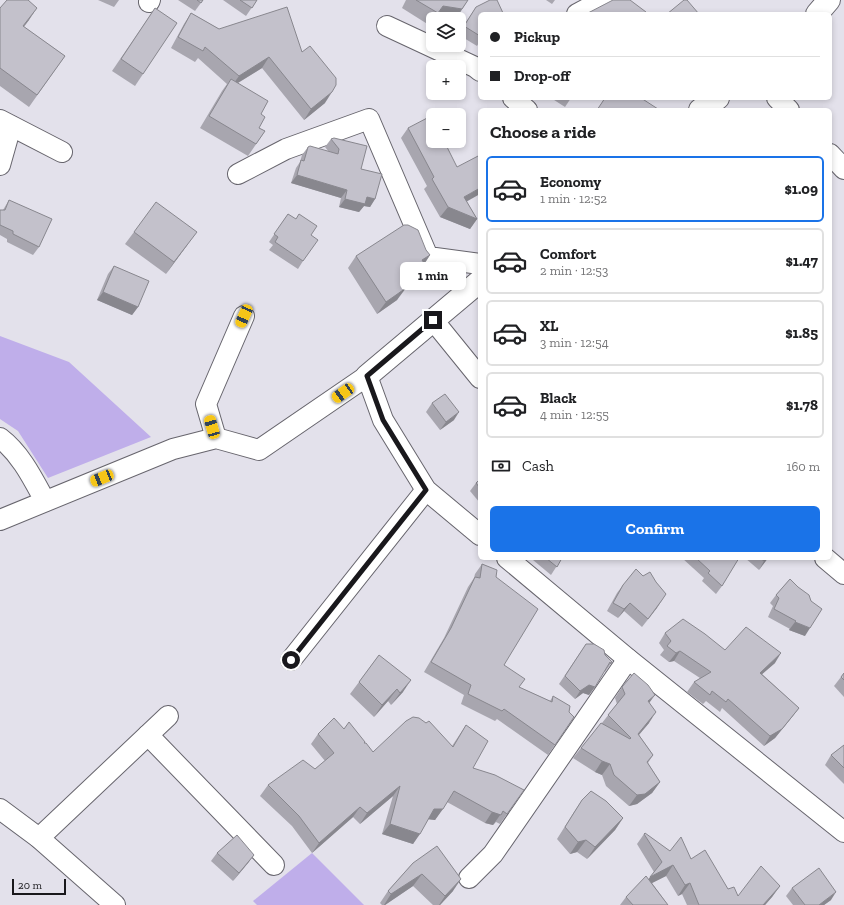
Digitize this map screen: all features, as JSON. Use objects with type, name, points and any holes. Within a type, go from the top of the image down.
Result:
[{"type":"street","points":[[581,12],[603,0]]},
{"type":"street","points":[[819,12],[829,0]]},
{"type":"street","points":[[387,26],[478,68]]},
{"type":"street","points":[[515,100],[525,108]]},
{"type":"street","points":[[703,108],[715,100]]},
{"type":"street","points":[[779,100],[787,108]]},
{"type":"street","points":[[238,174],[286,149],[369,119],[428,257],[478,264]]},
{"type":"street","points":[[0,165],[6,123],[62,152]]},
{"type":"street","points":[[832,156],[844,169]]},
{"type":"street","points":[[0,520],[173,449],[216,438],[259,450],[367,376],[478,283]]},
{"type":"street","points":[[216,438],[206,404],[244,316]]},
{"type":"street","points":[[433,320],[478,376]]},
{"type":"street","points":[[367,376],[383,420],[426,490],[478,533]]},
{"type":"street","points":[[0,438],[23,463],[45,501]]},
{"type":"street","points":[[291,660],[426,490]]},
{"type":"street","points":[[509,560],[628,659],[844,832]]},
{"type":"street","points":[[827,560],[844,574]]},
{"type":"street","points":[[469,878],[493,854],[628,659]]},
{"type":"street","points":[[39,838],[168,716]]},
{"type":"street","points":[[148,735],[274,865]]},
{"type":"street","points":[[0,809],[39,838],[115,905]]},
{"type":"shaded area","points":[[0,336],[69,362],[151,437],[48,478],[18,431],[0,419]]},
{"type":"shaded area","points":[[312,853],[364,905],[257,905],[253,901]]},
{"type":"building","points":[[7,0],[28,0],[37,8],[23,26],[65,56],[37,95],[0,68],[0,8]]},
{"type":"building","points":[[240,0],[257,0],[252,8]]},
{"type":"building","points":[[416,0],[468,0],[462,9],[443,6],[439,12]]},
{"type":"building","points":[[490,0],[497,0],[503,12],[478,12],[478,35],[466,27],[466,23],[476,7]]},
{"type":"building","points":[[613,0],[630,0],[646,12],[590,12]]},
{"type":"building","points":[[684,0],[687,0],[697,12],[669,12]]},
{"type":"building","points":[[287,7],[302,52],[310,46],[336,78],[336,85],[332,92],[311,109],[269,57],[239,76],[205,47],[203,51],[178,37],[191,13],[219,29]]},
{"type":"building","points":[[155,8],[177,23],[143,74],[121,59]]},
{"type":"building","points":[[231,79],[268,101],[261,114],[265,117],[259,128],[265,131],[256,144],[209,116]]},
{"type":"building","points":[[604,100],[644,100],[656,108],[598,108]]},
{"type":"building","points":[[426,119],[426,148],[448,148],[457,167],[478,156],[478,189],[464,197],[477,219],[448,207],[432,179],[434,177],[408,128]]},
{"type":"building","points":[[334,138],[367,146],[361,169],[382,174],[375,199],[367,197],[365,204],[345,199],[347,190],[297,175],[301,160],[304,161],[308,147],[310,146],[338,154],[339,149],[331,139]]},
{"type":"building","points":[[9,200],[52,219],[39,247],[13,234],[13,231],[0,225],[0,210],[5,210]]},
{"type":"building","points":[[156,202],[197,232],[174,262],[134,232]]},
{"type":"building","points":[[288,214],[296,219],[299,214],[317,226],[311,235],[318,240],[303,261],[275,242],[278,237],[274,234]]},
{"type":"building","points":[[404,225],[408,225],[418,230],[426,250],[430,255],[422,260],[426,266],[401,282],[406,288],[386,302],[356,256]]},
{"type":"building","points":[[114,266],[149,281],[138,307],[103,292]]},
{"type":"building","points":[[445,394],[459,412],[446,422],[432,403]]},
{"type":"building","points":[[548,560],[561,560],[557,567]]},
{"type":"building","points":[[698,560],[738,560],[722,586],[708,573],[710,571]]},
{"type":"building","points":[[482,564],[497,570],[496,577],[538,609],[504,665],[525,679],[519,687],[552,702],[553,696],[570,706],[569,712],[574,717],[555,745],[504,709],[502,711],[468,694],[471,685],[431,662],[451,628],[475,577],[480,578]]},
{"type":"building","points":[[636,569],[643,576],[650,572],[666,594],[648,619],[630,603],[624,609],[613,603],[623,585]]},
{"type":"building","points":[[790,579],[809,595],[811,601],[822,609],[810,628],[795,622],[796,621],[774,609],[779,598],[776,595]]},
{"type":"building","points":[[683,619],[725,650],[746,627],[781,653],[760,673],[799,708],[782,729],[770,736],[728,699],[726,702],[712,691],[710,695],[694,682],[711,672],[680,651],[676,653],[667,646],[671,641],[665,633]]},
{"type":"building","points":[[586,644],[594,644],[604,650],[605,655],[612,662],[611,664],[610,662],[595,687],[589,685],[580,691],[565,676]]},
{"type":"building","points":[[379,655],[411,680],[400,693],[397,689],[382,705],[359,682]]},
{"type":"building","points":[[634,673],[648,685],[655,695],[648,701],[656,712],[638,734],[653,755],[647,762],[660,782],[645,794],[637,795],[614,775],[610,764],[602,761],[581,748],[601,723],[630,739],[631,738],[608,715],[625,694],[622,687]]},
{"type":"building","points":[[844,673],[844,680],[841,677]]},
{"type":"building","points":[[413,717],[419,718],[426,723],[429,721],[453,747],[466,725],[488,741],[473,768],[495,775],[524,790],[507,814],[503,811],[501,815],[492,812],[454,791],[443,809],[434,809],[420,834],[390,824],[400,786],[367,813],[360,807],[319,843],[299,816],[268,785],[303,760],[315,769],[334,753],[318,734],[334,718],[344,729],[349,722],[365,742],[364,743],[366,743],[373,752],[406,721]]},
{"type":"building","points":[[844,745],[844,768],[831,755]]},
{"type":"building","points":[[591,791],[606,801],[623,818],[595,847],[586,840],[578,842],[565,827],[582,800]]},
{"type":"building","points":[[645,833],[670,851],[681,837],[691,859],[705,850],[728,889],[734,887],[738,896],[761,866],[780,886],[763,905],[699,905],[690,883],[685,885],[673,865],[650,877],[662,862],[644,834]]},
{"type":"building","points":[[237,835],[254,855],[239,873],[217,853]]},
{"type":"building","points":[[437,846],[461,879],[445,896],[422,874],[391,894],[388,891],[413,863]]},
{"type":"building","points":[[819,868],[836,892],[819,905],[805,905],[792,888]]},
{"type":"building","points":[[646,876],[668,905],[633,905],[626,897]]},
{"type":"route","points":[[291,660],[426,490],[383,420],[367,376],[433,320]]}]
